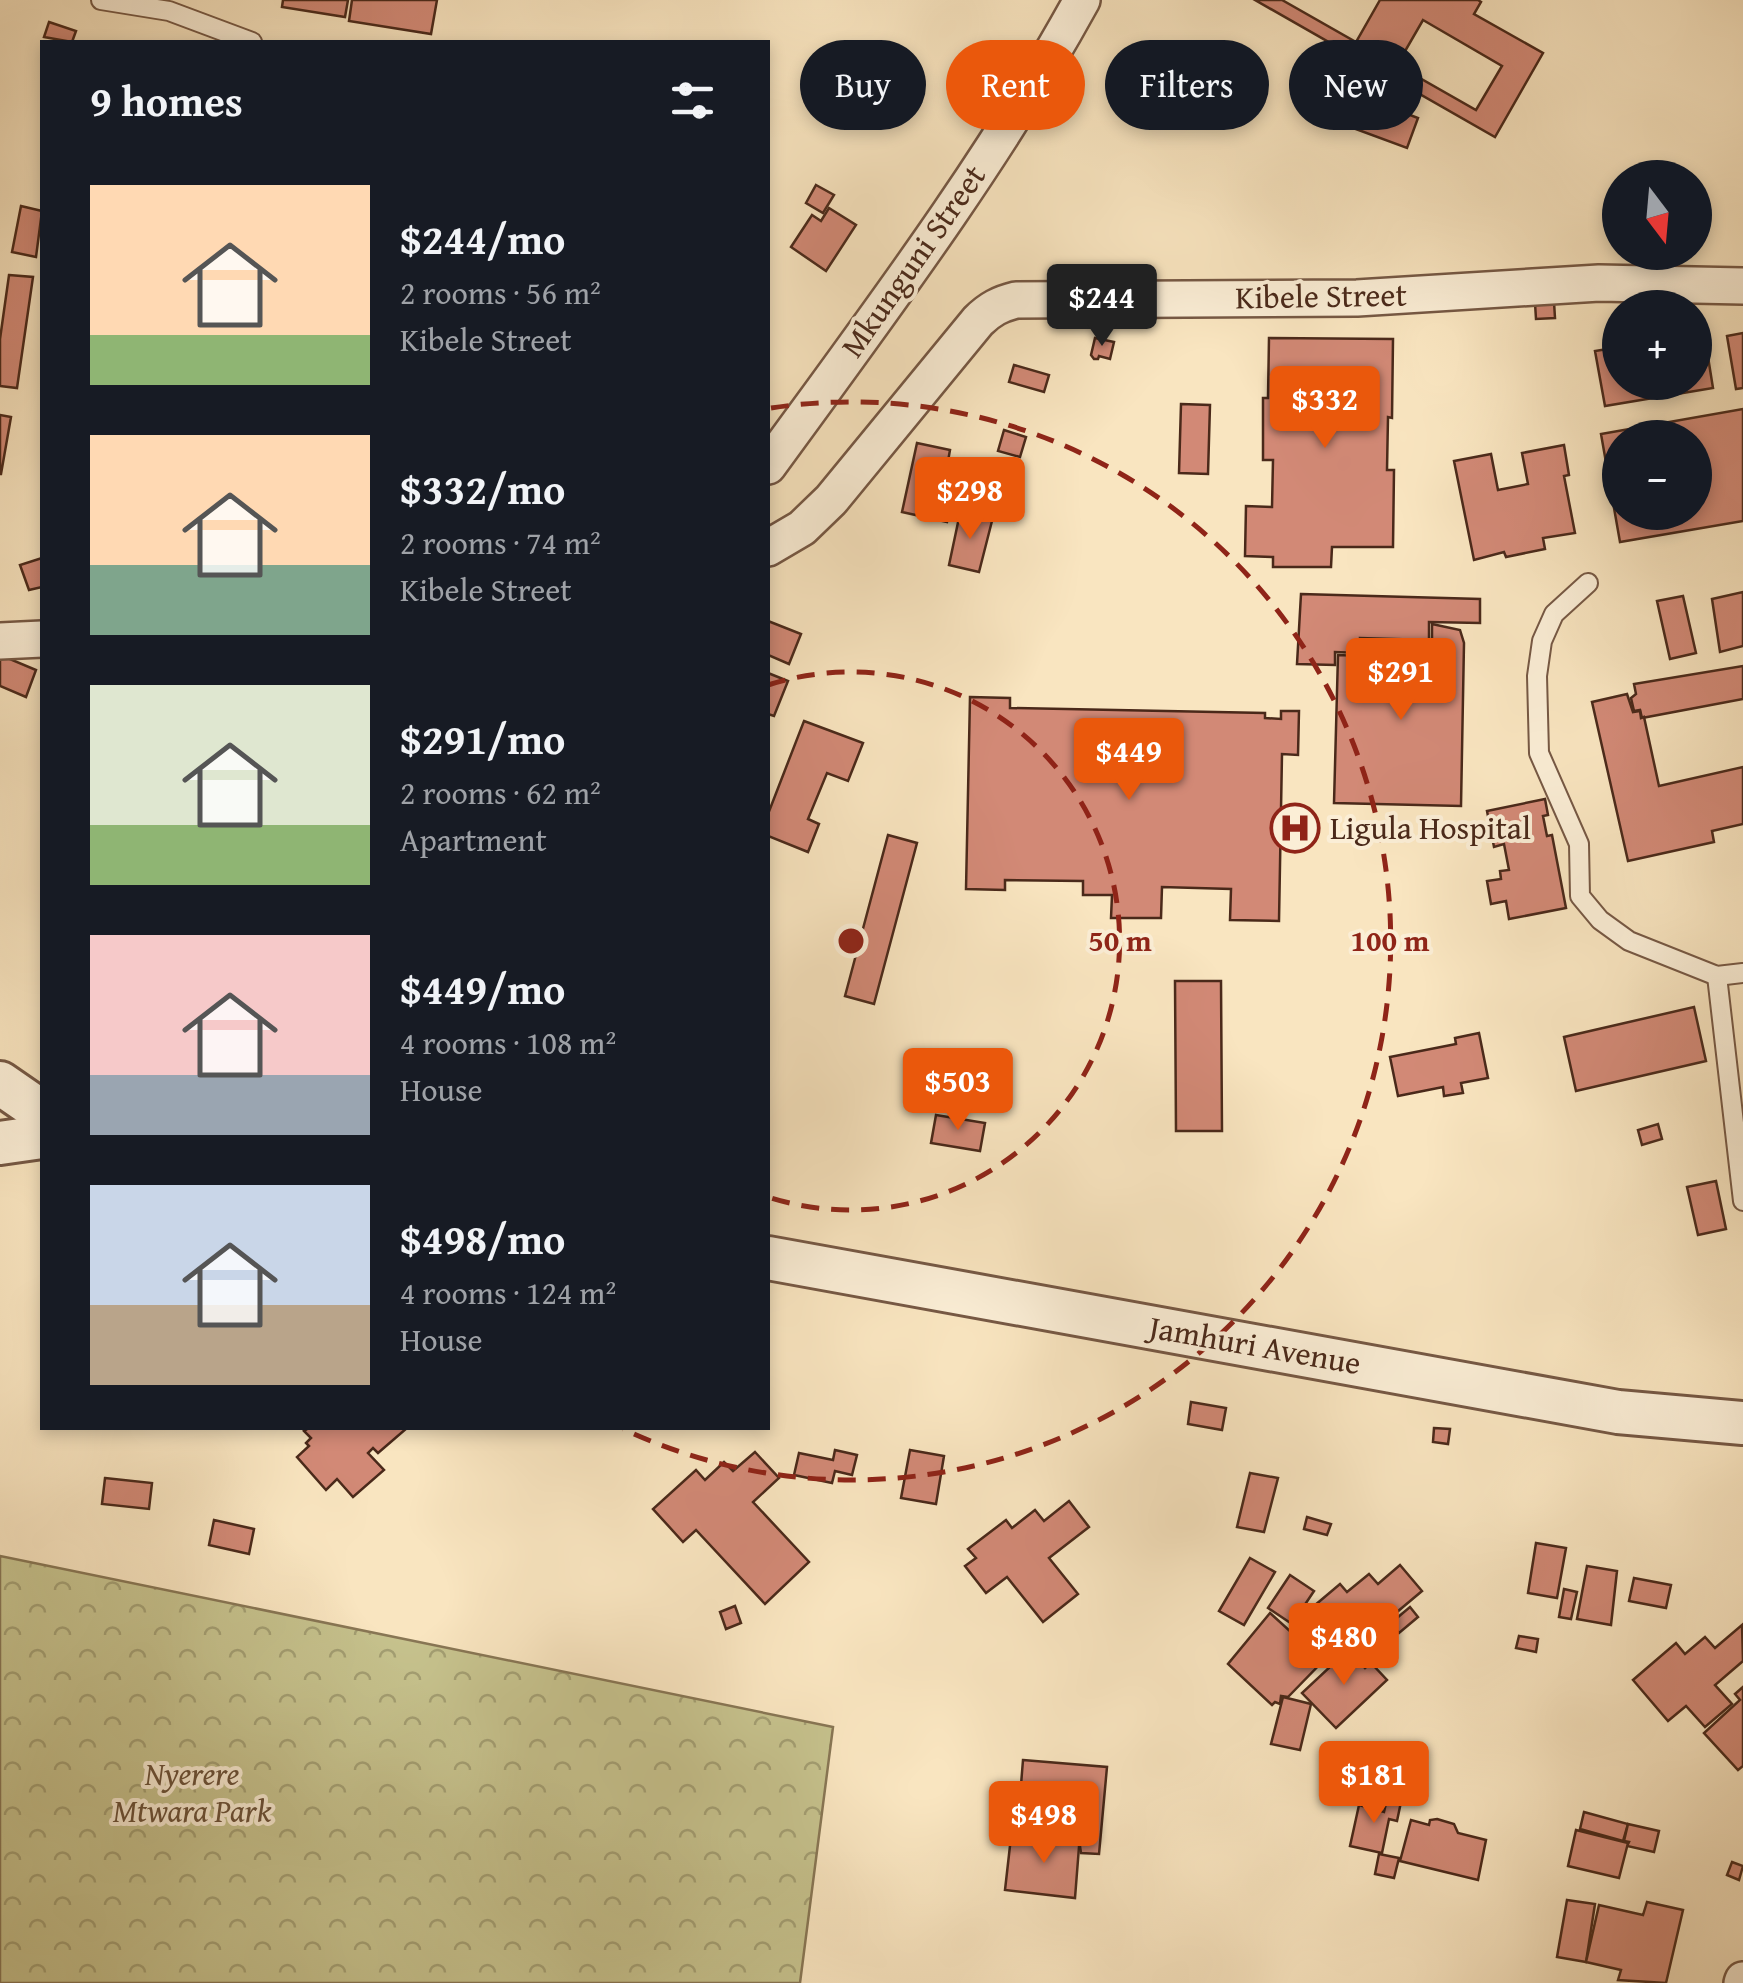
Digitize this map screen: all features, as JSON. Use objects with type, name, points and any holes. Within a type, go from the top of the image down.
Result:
[{"type":"street","name":"Mkunguni Street","points":[[770,463],[904,278],[1044,70],[1082,0]]},
{"type":"street","name":"Kibele Street","points":[[770,547],[802,528],[832,500],[978,321],[989,310],[1016,300],[1357,298],[1599,283],[1743,286]]},
{"type":"street","points":[[0,641],[40,639]]},
{"type":"street","points":[[0,1083],[40,1111]]},
{"type":"street","points":[[0,1144],[40,1137]]},
{"type":"street","name":"Jamhuri Avenue","points":[[770,1258],[1618,1412],[1743,1423]]},
{"type":"lane","points":[[100,0],[169,11],[247,40]]},
{"type":"lane","points":[[1588,583],[1554,614],[1542,641],[1537,676],[1539,753],[1579,844],[1580,896],[1600,920],[1629,940],[1717,976],[1743,973]]},
{"type":"lane","points":[[1717,976],[1743,1200]]},
{"type":"green space","name":"Nyerere Mtwara Park","points":[[0,1556],[833,1727],[800,1983],[0,1983]]},
{"type":"building","points":[[283,0],[348,0],[345,17],[282,7]]},
{"type":"building","points":[[352,0],[437,0],[431,34],[349,21]]},
{"type":"building","points":[[1255,0],[1282,0],[1352,40],[1325,40]]},
{"type":"building","points":[[1380,0],[1478,0],[1481,2],[1474,14],[1543,53],[1495,137],[1423,96],[1423,80],[1476,110],[1502,66],[1423,20],[1411,40],[1357,40]]},
{"type":"building","points":[[49,22],[76,31],[73,40],[44,37]]},
{"type":"building","points":[[1358,130],[1414,130],[1407,148]]},
{"type":"building","points":[[816,185],[834,195],[823,213],[806,203]]},
{"type":"building","points":[[21,206],[40,211],[36,257],[12,252]]},
{"type":"building","points":[[829,208],[856,225],[826,271],[791,247],[812,215],[821,221]]},
{"type":"building","points":[[9,275],[33,277],[17,388],[0,386],[0,339]]},
{"type":"building","points":[[1554,302],[1555,318],[1536,319],[1535,303]]},
{"type":"building","points":[[1743,333],[1743,388],[1736,389],[1727,336]]},
{"type":"building","points":[[1095,338],[1114,342],[1110,359],[1094,359],[1091,355]]},
{"type":"building","points":[[1269,338],[1393,339],[1387,470],[1394,470],[1393,547],[1332,547],[1331,567],[1273,567],[1273,557],[1245,556],[1246,506],[1272,507],[1273,460],[1263,460],[1263,398],[1268,398]]},
{"type":"building","points":[[1602,350],[1602,390],[1595,351]]},
{"type":"building","points":[[1014,365],[1049,375],[1044,392],[1009,382]]},
{"type":"building","points":[[1604,400],[1641,400],[1605,406]]},
{"type":"building","points":[[1181,404],[1210,405],[1208,474],[1179,473]]},
{"type":"building","points":[[1743,409],[1743,521],[1712,526],[1712,420],[1681,420]]},
{"type":"building","points":[[0,415],[11,417],[1,474],[0,474]]},
{"type":"building","points":[[1004,430],[1026,437],[1020,457],[998,451]]},
{"type":"building","points":[[917,443],[950,450],[947,467],[959,469],[947,522],[902,512]]},
{"type":"building","points":[[1564,445],[1569,475],[1564,476],[1575,533],[1543,538],[1545,549],[1506,557],[1504,552],[1474,560],[1454,461],[1491,454],[1498,490],[1528,484],[1522,453]]},
{"type":"building","points":[[960,513],[992,521],[979,572],[949,565]]},
{"type":"building","points":[[1618,530],[1690,530],[1620,542]]},
{"type":"building","points":[[40,559],[40,587],[29,590],[20,565]]},
{"type":"building","points":[[1743,592],[1743,646],[1720,652],[1712,599]]},
{"type":"building","points":[[1301,594],[1480,599],[1480,623],[1429,622],[1429,640],[1360,638],[1360,653],[1335,652],[1335,665],[1297,664]]},
{"type":"building","points":[[1683,596],[1696,653],[1670,659],[1657,601]]},
{"type":"building","points":[[770,622],[801,634],[789,664],[770,656]]},
{"type":"building","points":[[1432,624],[1460,630],[1464,643],[1461,806],[1334,803],[1338,655],[1362,656],[1362,641],[1432,643]]},
{"type":"building","points":[[0,655],[36,670],[26,697],[0,686]]},
{"type":"building","points":[[1743,666],[1743,699],[1642,718],[1640,710],[1634,711],[1634,684]]},
{"type":"building","points":[[770,674],[788,681],[774,716],[770,715]]},
{"type":"building","points":[[1627,694],[1633,712],[1640,711],[1641,718],[1644,717],[1659,786],[1743,767],[1743,824],[1712,831],[1714,842],[1628,861],[1592,702]]},
{"type":"building","points":[[970,697],[1010,698],[1010,708],[1265,713],[1265,718],[1281,719],[1281,711],[1299,711],[1298,755],[1282,754],[1279,921],[1230,920],[1231,889],[1162,887],[1161,918],[1111,918],[1112,895],[1083,895],[1083,881],[1005,880],[1005,890],[966,889]]},
{"type":"building","points":[[804,721],[863,743],[848,781],[827,773],[808,819],[819,824],[808,852],[770,837],[770,809]]},
{"type":"building","points":[[1545,799],[1548,815],[1543,816],[1547,836],[1552,835],[1566,908],[1509,919],[1506,901],[1491,904],[1487,881],[1501,879],[1500,871],[1509,870],[1504,844],[1494,847],[1487,811]]},
{"type":"building","points":[[888,835],[917,843],[874,1004],[845,996]]},
{"type":"building","points":[[1175,981],[1221,981],[1222,1131],[1176,1131]]},
{"type":"building","points":[[1694,1007],[1706,1061],[1576,1091],[1564,1037]]},
{"type":"building","points":[[1479,1033],[1488,1078],[1461,1083],[1463,1093],[1444,1096],[1443,1087],[1398,1096],[1390,1057],[1456,1044],[1455,1038]]},
{"type":"building","points":[[936,1115],[985,1123],[980,1151],[931,1143]]},
{"type":"building","points":[[1658,1124],[1662,1139],[1642,1145],[1638,1130]]},
{"type":"building","points":[[1716,1181],[1726,1229],[1698,1235],[1687,1187]]},
{"type":"building","points":[[1191,1402],[1226,1408],[1222,1430],[1188,1424]]},
{"type":"building","points":[[1434,1428],[1450,1429],[1448,1444],[1433,1442]]},
{"type":"building","points":[[405,1430],[378,1453],[373,1448],[368,1453],[384,1470],[353,1497],[337,1479],[326,1490],[297,1457],[309,1446],[306,1443],[311,1438],[304,1431]]},
{"type":"building","points":[[835,1450],[857,1455],[852,1475],[835,1471],[832,1483],[794,1475],[799,1453],[833,1460]]},
{"type":"building","points":[[910,1450],[944,1456],[936,1504],[901,1498]]},
{"type":"building","points":[[755,1452],[779,1478],[753,1502],[809,1562],[765,1604],[696,1530],[683,1542],[653,1509],[696,1470],[705,1480],[724,1462],[733,1471]]},
{"type":"building","points":[[1250,1473],[1278,1478],[1264,1532],[1237,1527]]},
{"type":"building","points":[[105,1478],[152,1483],[149,1509],[102,1504]]},
{"type":"building","points":[[1069,1501],[1089,1527],[1049,1558],[1078,1594],[1043,1622],[1007,1577],[986,1593],[965,1566],[976,1558],[968,1549],[1006,1520],[1012,1528],[1035,1510],[1044,1521]]},
{"type":"building","points":[[1307,1517],[1331,1524],[1327,1535],[1304,1529]]},
{"type":"building","points":[[214,1520],[254,1529],[249,1554],[209,1545]]},
{"type":"building","points":[[1536,1543],[1566,1548],[1557,1598],[1528,1593]]},
{"type":"building","points":[[1250,1558],[1275,1572],[1244,1625],[1219,1611]]},
{"type":"building","points":[[1400,1565],[1422,1591],[1378,1628],[1392,1645],[1366,1667],[1346,1643],[1326,1660],[1302,1631],[1321,1615],[1314,1606],[1340,1584],[1347,1592],[1369,1574],[1378,1584]]},
{"type":"building","points":[[1587,1566],[1617,1571],[1611,1625],[1577,1619]]},
{"type":"building","points":[[1290,1575],[1314,1591],[1292,1624],[1268,1608]]},
{"type":"building","points":[[1634,1578],[1671,1585],[1666,1608],[1629,1601]]},
{"type":"building","points":[[1564,1589],[1577,1592],[1571,1619],[1559,1617]]},
{"type":"building","points":[[735,1606],[741,1623],[726,1629],[720,1612]]},
{"type":"building","points":[[1410,1607],[1418,1617],[1399,1633],[1391,1623]]},
{"type":"building","points":[[1270,1613],[1323,1661],[1288,1697],[1281,1696],[1280,1704],[1272,1705],[1228,1664]]},
{"type":"building","points":[[1742,1625],[1743,1661],[1715,1685],[1732,1704],[1705,1727],[1686,1706],[1668,1721],[1633,1680],[1676,1643],[1685,1654],[1705,1637],[1715,1648]]},
{"type":"building","points":[[1519,1636],[1538,1639],[1536,1652],[1516,1648]]},
{"type":"building","points":[[1348,1650],[1365,1668],[1371,1663],[1387,1680],[1336,1728],[1302,1693]]},
{"type":"building","points":[[1743,1687],[1743,1766],[1738,1770],[1704,1733],[1740,1700],[1735,1694]]},
{"type":"building","points":[[1283,1697],[1311,1704],[1300,1750],[1271,1744]]},
{"type":"building","points":[[1023,1760],[1107,1767],[1099,1854],[1081,1853],[1078,1833],[1082,1790],[1021,1785]]},
{"type":"building","points":[[1337,1782],[1355,1786],[1351,1804],[1332,1800]]},
{"type":"building","points":[[1387,1799],[1401,1802],[1397,1821],[1389,1819],[1382,1853],[1350,1846],[1359,1805],[1384,1812]]},
{"type":"building","points":[[1584,1812],[1628,1824],[1623,1841],[1580,1829]]},
{"type":"building","points":[[1411,1820],[1429,1825],[1430,1820],[1454,1824],[1458,1833],[1486,1840],[1478,1880],[1400,1861]]},
{"type":"building","points":[[1628,1824],[1659,1831],[1654,1852],[1627,1846],[1629,1842],[1624,1841]]},
{"type":"building","points":[[1576,1830],[1628,1843],[1619,1878],[1568,1866]]},
{"type":"building","points":[[1055,1831],[1080,1834],[1075,1898],[1005,1890],[1011,1837],[1053,1842]]},
{"type":"building","points":[[1379,1854],[1399,1858],[1394,1878],[1375,1874]]},
{"type":"building","points":[[1732,1862],[1743,1866],[1739,1880],[1727,1875]]},
{"type":"building","points":[[1567,1900],[1595,1904],[1586,1962],[1557,1957]]},
{"type":"building","points":[[1647,1902],[1683,1910],[1666,1983],[1618,1980],[1621,1970],[1586,1962],[1599,1905],[1643,1915]]},
{"type":"place","name":"Ligula Hospital","points":[[1295,828]]}]
